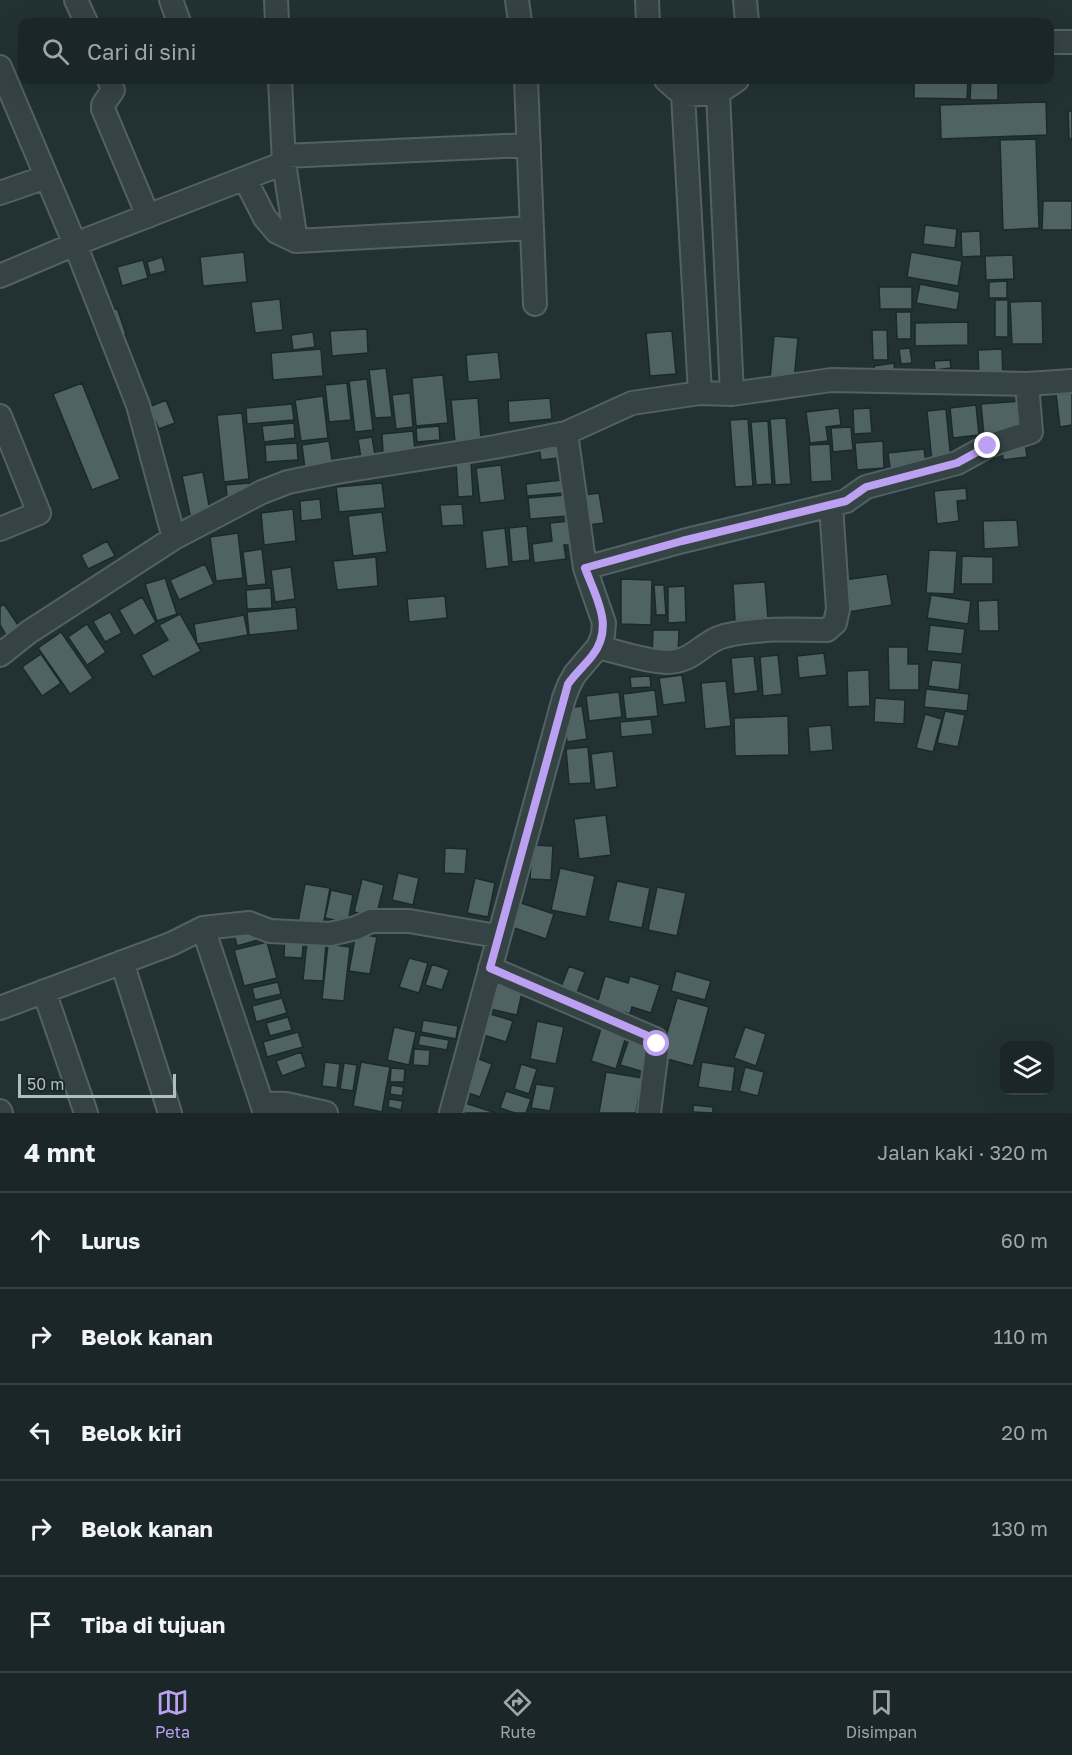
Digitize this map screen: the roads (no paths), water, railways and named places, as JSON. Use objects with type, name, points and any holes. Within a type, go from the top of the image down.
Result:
[{"type":"street","points":[[76,0],[84,18]]},
{"type":"street","points":[[171,0],[178,18]]},
{"type":"street","points":[[276,0],[277,18]]},
{"type":"street","points":[[517,0],[519,18]]},
{"type":"street","points":[[647,0],[648,18]]},
{"type":"street","points":[[745,0],[747,18]]},
{"type":"street","points":[[0,68],[75,244],[138,405],[174,538]]},
{"type":"street","points":[[111,84],[113,90],[103,109],[148,216]]},
{"type":"street","points":[[280,84],[284,159],[296,241]]},
{"type":"street","points":[[526,84],[535,304]]},
{"type":"street","points":[[671,84],[683,95],[718,93],[731,84]]},
{"type":"street","points":[[718,93],[732,394]]},
{"type":"street","points":[[683,95],[700,393]]},
{"type":"street","points":[[0,276],[244,178],[284,159],[529,145]]},
{"type":"street","points":[[0,193],[46,177]]},
{"type":"street","points":[[244,178],[264,219],[276,232],[296,241],[532,228]]},
{"type":"street","points":[[0,655],[29,632],[174,538],[262,492],[288,482],[566,433],[632,403],[700,393],[732,394],[831,380],[1027,384],[1072,381]]},
{"type":"street","points":[[585,568],[682,541],[846,501],[866,487],[957,463],[988,446],[1031,432],[1027,384]]},
{"type":"street","points":[[0,416],[6,451],[39,513],[0,529]]},
{"type":"street","points":[[451,1113],[568,684],[598,647],[603,635],[604,622],[585,568],[566,433]]},
{"type":"street","points":[[598,647],[666,662],[689,658],[710,642],[723,636],[777,629],[827,630],[835,623],[838,609],[831,505]]},
{"type":"street","points":[[0,1008],[171,944],[203,928],[249,922],[270,931],[330,934],[356,928],[371,921],[409,921],[498,936]]},
{"type":"street","points":[[203,928],[263,1108],[286,1104],[326,1113]]},
{"type":"street","points":[[122,962],[170,1113]]},
{"type":"street","points":[[490,968],[655,1039],[657,1049],[649,1113]]},
{"type":"street","points":[[44,991],[86,1113]]}]
